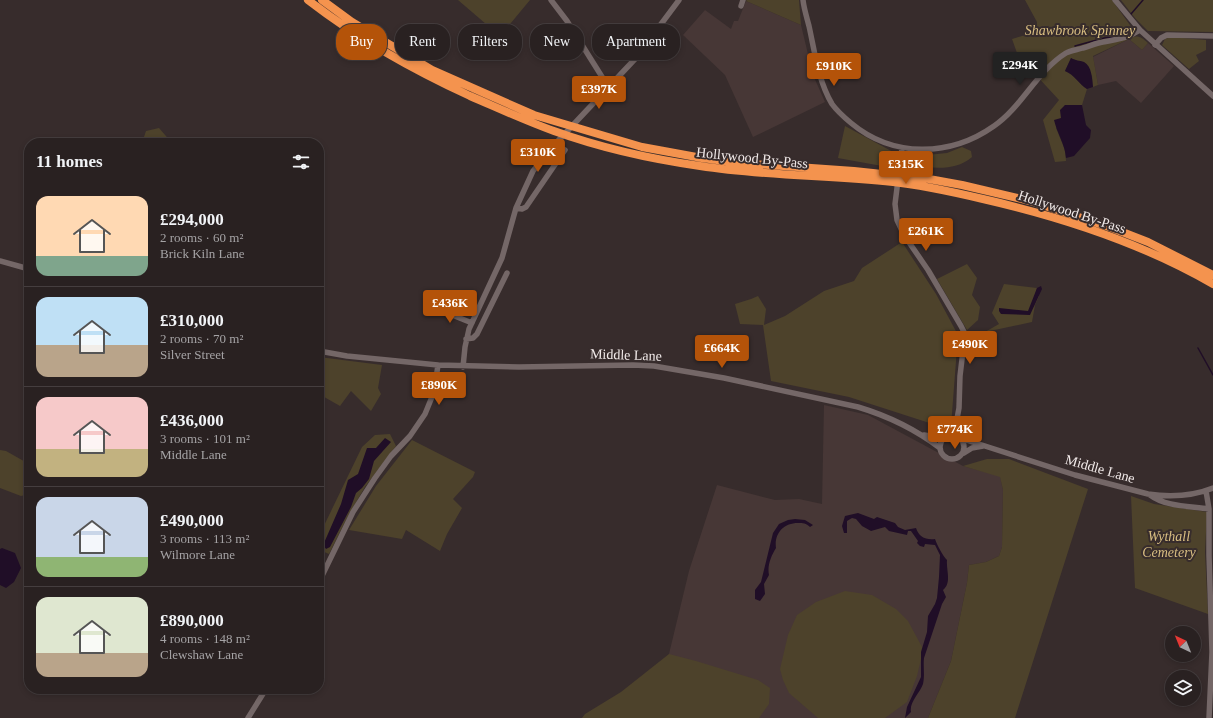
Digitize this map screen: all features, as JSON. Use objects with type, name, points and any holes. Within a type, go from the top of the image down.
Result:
[{"type":"highway","name":"Hollywood By-Pass","points":[[308,0],[347,29],[426,76],[496,108],[575,138],[638,155],[700,166],[740,171],[892,182],[928,187],[991,201],[1046,215],[1108,236],[1168,261],[1213,284]]},
{"type":"highway","name":"Hollywood By-Pass","points":[[322,0],[352,22],[432,70],[534,115],[642,147],[702,158],[740,163],[861,171],[962,184],[1030,201],[1112,228],[1148,242],[1213,275]]},
{"type":"street","points":[[551,0],[568,21],[609,88]]},
{"type":"street","points":[[463,366],[466,339],[502,258],[516,208],[533,171],[557,142],[636,59],[679,0]]},
{"type":"street","points":[[803,0],[821,82],[833,105],[858,129],[879,140],[902,148],[939,149],[952,146],[978,136],[995,126],[1006,116],[1046,70],[1067,52],[1130,36],[1140,30]]},
{"type":"street","points":[[1115,0],[1140,30],[1155,45],[1213,96]]},
{"type":"street","points":[[1155,45],[1161,38],[1167,35],[1213,36]]},
{"type":"street","points":[[902,148],[895,204],[897,220],[901,230],[928,270],[965,334],[954,435]]},
{"type":"street","points":[[516,208],[522,209],[526,207],[565,150]]},
{"type":"street","points":[[0,261],[24,268]]},
{"type":"street","points":[[466,339],[473,338],[477,334],[507,273]]},
{"type":"street","points":[[435,308],[472,324]]},
{"type":"street","name":"Middle Lane","points":[[324,352],[346,356],[438,365],[519,367],[654,366],[689,371],[858,406],[888,417],[924,436],[940,448],[943,454],[948,458],[959,458],[972,448],[984,446]]},
{"type":"street","points":[[324,572],[353,512],[391,456],[410,436],[425,414],[434,392],[438,365]]},
{"type":"street","name":"Middle Lane","points":[[924,436],[944,438],[954,435],[1075,476],[1158,496],[1181,495],[1206,491],[1213,488]]},
{"type":"street","points":[[940,448],[940,443],[944,438]]},
{"type":"street","points":[[960,438],[964,443],[965,448],[963,454]]},
{"type":"street","points":[[1206,491],[1209,509],[1212,652],[1209,718]]},
{"type":"street","points":[[1148,494],[1155,499],[1171,504],[1209,509]]},
{"type":"street","points":[[248,718],[263,694]]},
{"type":"shaded area","points":[[746,1],[801,25],[813,75],[825,102],[753,137],[725,75],[683,35],[705,10],[731,29],[734,21],[738,21]]},
{"type":"shaded area","points":[[1129,39],[1142,50],[1148,43],[1174,66],[1141,103],[1116,81],[1098,85],[1093,57]]},
{"type":"shaded area","points":[[1071,58],[1084,62],[1089,66],[1093,87],[1087,89],[1072,75],[1065,71]]},
{"type":"shaded area","points":[[1065,105],[1082,105],[1086,125],[1091,130],[1090,138],[1074,156],[1066,158],[1054,120],[1061,118],[1060,110]]},
{"type":"shaded area","points":[[1041,286],[1042,289],[1030,315],[1001,314],[999,311],[999,308],[1028,311],[1037,288]]},
{"type":"shaded area","points":[[824,405],[868,415],[963,466],[1000,476],[1003,490],[1002,547],[999,556],[986,562],[969,565],[967,583],[951,661],[928,718],[715,718],[659,703],[689,571],[717,485],[775,500],[799,499],[822,504]]},
{"type":"shaded area","points":[[385,438],[391,442],[374,461],[369,479],[356,493],[351,507],[330,547],[326,549],[324,543],[341,504],[348,480],[358,474],[367,448],[376,448]]},
{"type":"shaded area","points":[[858,513],[874,519],[877,517],[895,523],[898,527],[905,530],[916,528],[919,534],[923,537],[935,539],[947,560],[948,580],[946,587],[943,590],[946,597],[942,604],[924,658],[923,684],[913,701],[911,712],[905,718],[907,707],[921,677],[921,652],[927,632],[928,616],[937,598],[940,555],[935,545],[925,544],[924,547],[920,546],[911,531],[908,531],[907,535],[889,531],[885,527],[871,531],[862,526],[856,519],[852,518],[847,521],[847,533],[844,533],[842,526],[845,516]]},
{"type":"shaded area","points":[[795,519],[805,520],[813,525],[810,527],[798,523],[788,525],[781,530],[776,538],[776,548],[770,561],[769,575],[764,584],[765,594],[760,601],[755,599],[755,590],[761,582],[773,533],[779,524]]},
{"type":"shaded area","points":[[2,548],[15,553],[21,568],[14,582],[6,588],[0,585],[0,549]]},
{"type":"green space","points":[[458,0],[530,0],[510,24],[486,24]]},
{"type":"green space","points":[[799,0],[801,25],[746,1]]},
{"type":"green space","name":"Shawbrook Spinney","points":[[1025,0],[1112,0],[1132,28],[1129,38],[1140,37],[1148,43],[1142,50],[1129,39],[1093,56],[1098,85],[1093,87],[1092,76],[1084,62],[1071,58],[1065,71],[1072,75],[1087,89],[1082,105],[1065,105],[1056,128],[1065,150],[1066,161],[1055,162],[1043,120],[1059,100],[1033,72],[1021,64],[1012,39],[1036,32],[1037,22]]},
{"type":"green space","points":[[1121,0],[1213,0],[1213,32],[1148,31],[1135,18]]},
{"type":"green space","points":[[1170,37],[1206,40],[1206,50],[1196,55],[1199,61],[1189,69],[1162,45],[1165,39]]},
{"type":"green space","points":[[845,126],[895,153],[893,168],[838,158]]},
{"type":"green space","points":[[159,128],[168,138],[144,138],[146,131]]},
{"type":"green space","points":[[962,147],[971,151],[972,157],[957,165],[933,168],[907,165],[907,157],[947,153]]},
{"type":"green space","points":[[902,242],[936,294],[958,335],[951,426],[948,429],[849,397],[771,381],[763,325],[740,324],[735,304],[758,296],[766,309],[764,325],[785,316],[824,291],[854,281],[862,268]]},
{"type":"green space","points":[[967,264],[977,278],[972,295],[980,307],[978,320],[967,330],[937,279]]},
{"type":"green space","points":[[1004,284],[1037,288],[1035,295],[1039,296],[1035,305],[1032,322],[985,332],[999,324],[992,313]]},
{"type":"green space","points":[[324,358],[382,365],[378,388],[381,394],[371,411],[351,391],[340,406],[324,397]]},
{"type":"green space","points":[[390,434],[396,446],[365,487],[349,514],[329,554],[324,552],[324,526],[362,447],[375,435]]},
{"type":"green space","points":[[412,440],[475,472],[473,477],[453,499],[462,508],[447,534],[440,551],[406,530],[402,539],[349,530],[376,486]]},
{"type":"green space","points":[[0,450],[6,451],[24,461],[24,495],[21,496],[0,488]]},
{"type":"green space","points":[[987,459],[1009,459],[1088,489],[1015,718],[928,718],[951,661],[967,583],[969,565],[986,562],[999,556],[1002,547],[1003,490],[1000,477],[963,466]]},
{"type":"green space","name":"Wythall Cemetery","points":[[1131,496],[1154,504],[1207,512],[1205,552],[1208,614],[1135,588]]},
{"type":"green space","points":[[845,591],[872,595],[896,609],[908,621],[922,647],[917,676],[907,702],[885,718],[818,718],[789,693],[783,680],[780,669],[788,635],[797,615],[816,602]]},
{"type":"green space","points":[[669,654],[758,680],[770,688],[769,704],[759,718],[582,718],[585,714],[621,692]]},
{"type":"waterway","points":[[1131,14],[1143,0]]},
{"type":"waterway","points":[[1075,46],[1123,34]]},
{"type":"waterway","points":[[1198,348],[1213,375]]}]
